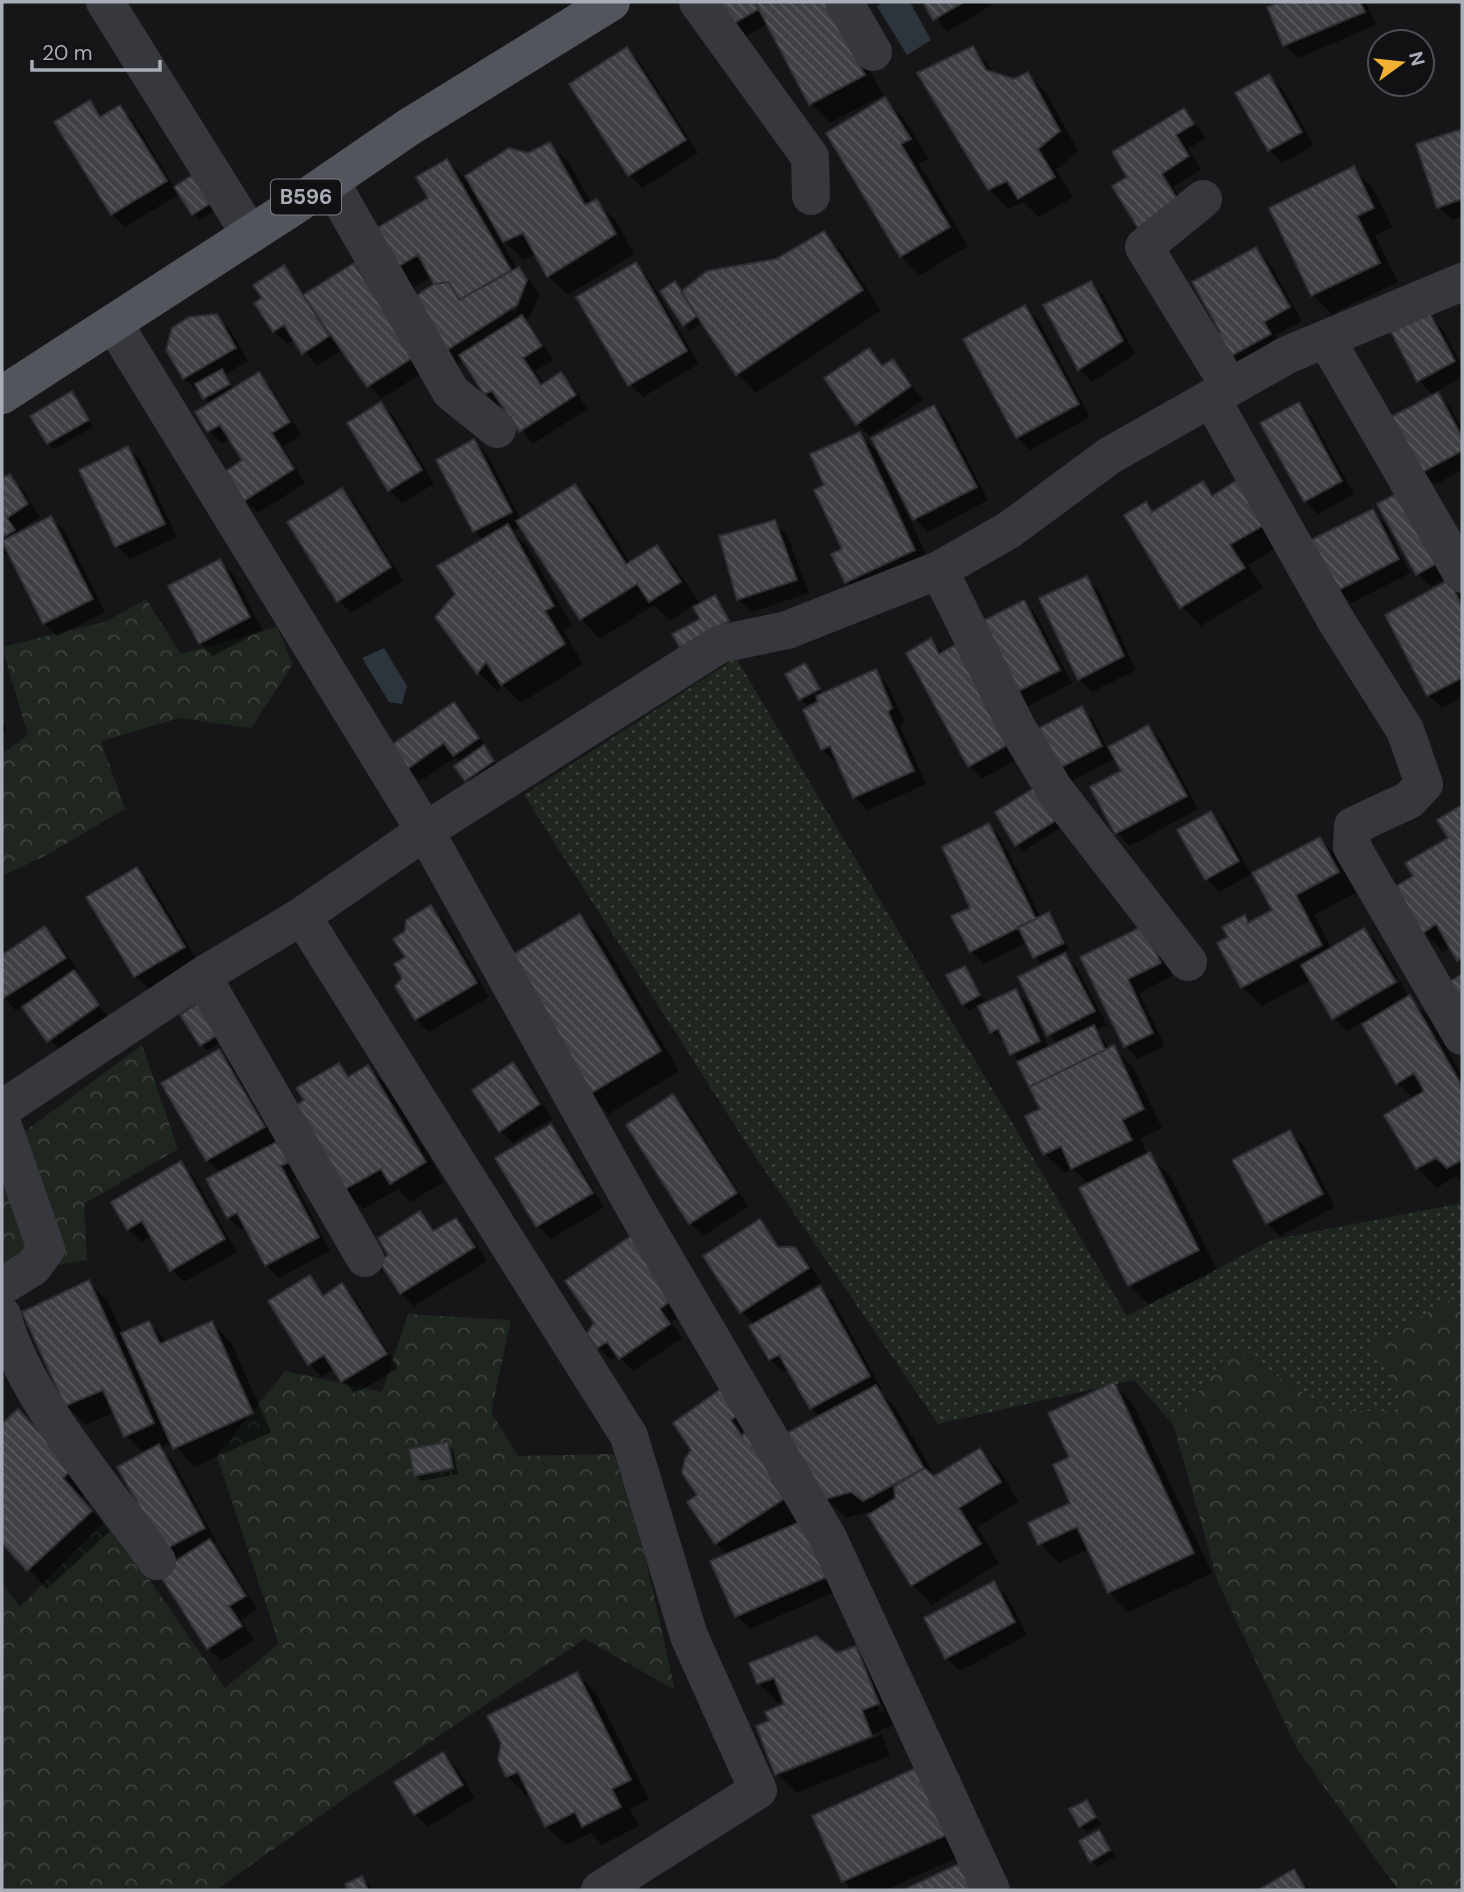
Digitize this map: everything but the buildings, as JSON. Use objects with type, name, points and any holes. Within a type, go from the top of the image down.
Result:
[{"type":"main road","name":"B596","points":[[2,395],[114,324],[408,127],[611,2]]},
{"type":"street","points":[[105,2],[250,234]]},
{"type":"street","points":[[698,2],[810,157],[811,196]]},
{"type":"street","points":[[844,2],[873,52]]},
{"type":"street","points":[[330,181],[451,392],[497,429]]},
{"type":"street","points":[[1203,199],[1144,247],[1335,619],[1405,730],[1424,784],[1409,800],[1353,826],[1352,847],[1462,1036]]},
{"type":"street","points":[[2,1109],[202,976],[302,916],[425,831],[720,644],[787,630],[939,570],[1009,530],[1109,456],[1287,355],[1462,282]]},
{"type":"street","points":[[114,324],[425,831],[636,1210],[828,1538],[991,1890]]},
{"type":"street","points":[[1326,339],[1462,574]]},
{"type":"street","points":[[939,570],[1016,726],[1054,789],[1188,962]]},
{"type":"street","points":[[302,916],[629,1436],[688,1636],[758,1790],[600,1890]]},
{"type":"street","points":[[202,976],[365,1258]]},
{"type":"street","points":[[2,1123],[46,1249],[33,1267],[2,1286]]},
{"type":"street","points":[[2,1314],[9,1343],[57,1423],[157,1561]]},
{"type":"green space","points":[[146,599],[181,654],[277,627],[293,664],[251,728],[180,718],[101,741],[125,809],[45,856],[2,876],[2,754],[28,735],[2,647],[105,622]]},
{"type":"green space","points":[[736,658],[1127,1316],[1272,1240],[1462,1203],[1462,1307],[1450,1299],[1406,1411],[1332,1411],[1233,1348],[1173,1424],[1134,1380],[938,1424],[746,1143],[524,795]]},
{"type":"green space","points":[[142,1045],[178,1149],[84,1204],[87,1260],[2,1274],[2,1148]]},
{"type":"green space","points":[[1451,1299],[1462,1307],[1462,1890],[1398,1890],[1297,1749],[1218,1582],[1173,1424],[1233,1348],[1332,1411],[1406,1411],[1373,1345]]},
{"type":"green space","points":[[408,1314],[511,1320],[491,1412],[518,1456],[614,1454],[646,1560],[675,1690],[585,1639],[344,1799],[216,1890],[2,1890],[2,1584],[20,1607],[107,1519],[225,1688],[279,1644],[217,1456],[285,1371],[382,1392]]},
{"type":"shaded area","points":[[883,2],[910,2],[931,40],[907,55],[877,6]]},
{"type":"shaded area","points":[[384,648],[407,686],[402,704],[389,702],[362,658]]}]
